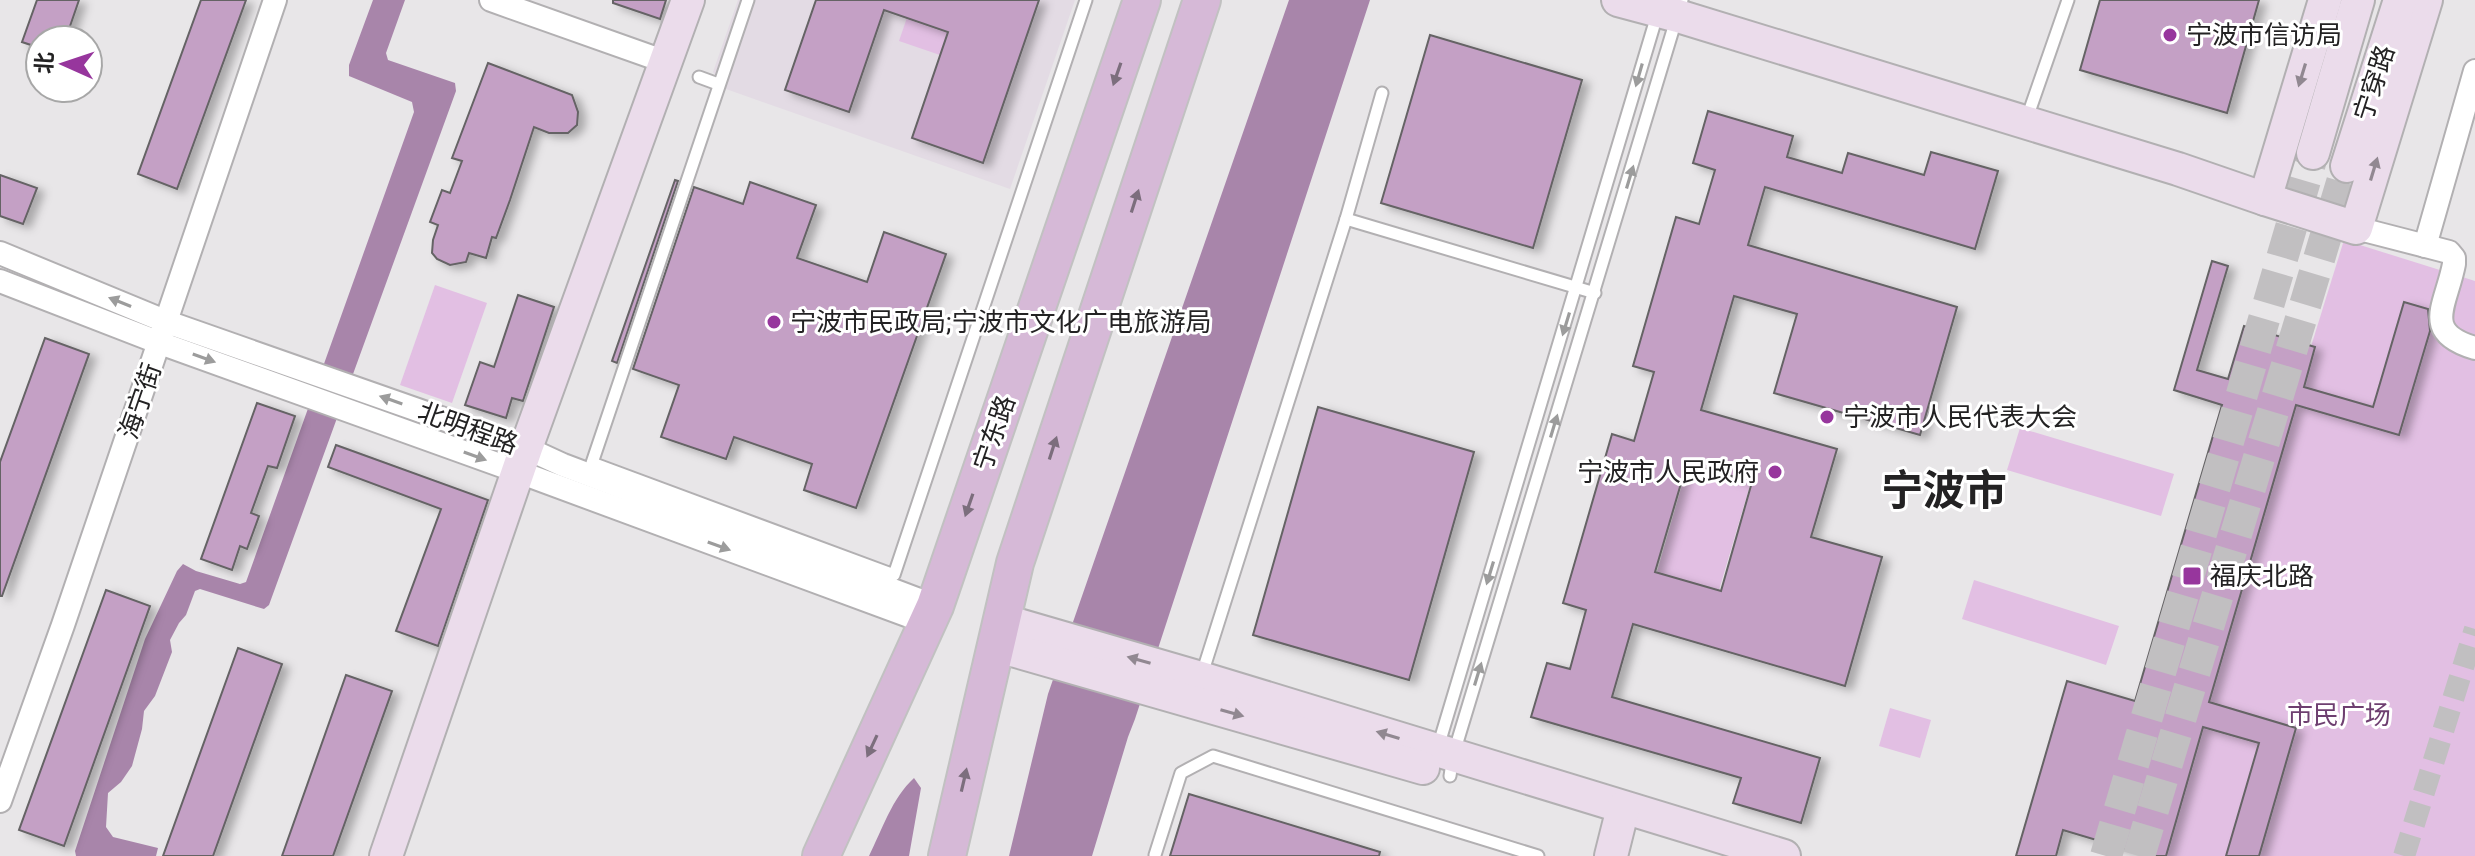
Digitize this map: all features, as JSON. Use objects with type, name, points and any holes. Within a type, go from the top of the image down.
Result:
[{"type":"main road","name":"宁东路","points":[[821,856],[932,614],[1142,0]]},
{"type":"main road","points":[[947,856],[1015,563],[1202,0]]},
{"type":"street","name":"海宁街","points":[[0,801],[164,332],[275,0]]},
{"type":"street","points":[[491,0],[666,62]]},
{"type":"street","points":[[386,856],[522,460],[688,0]]},
{"type":"street","points":[[1618,0],[1672,5],[2268,189],[2356,228],[2449,252],[2454,258],[2441,325],[2446,336],[2475,348]]},
{"type":"street","points":[[2268,189],[2325,0]]},
{"type":"street","name":"宁穿路","points":[[2313,153],[2358,0]]},
{"type":"street","name":"宁穿路","points":[[2347,166],[2400,0]]},
{"type":"street","points":[[2356,228],[2426,0]]},
{"type":"street","points":[[2425,246],[2475,71]]},
{"type":"street","name":"北明程路","points":[[0,253],[164,332]]},
{"type":"street","name":"北明程路","points":[[0,281],[164,332],[522,460],[577,471],[932,614]]},
{"type":"street","points":[[998,632],[1201,678],[1625,831],[1719,856]]},
{"type":"street","points":[[998,632],[1442,763]]},
{"type":"street","points":[[1625,831],[1784,856]]},
{"type":"lane","points":[[748,0],[592,463],[894,575],[1086,0]]},
{"type":"lane","points":[[2029,114],[2068,0]]},
{"type":"lane","points":[[1442,763],[1577,288],[1672,5]]},
{"type":"lane","points":[[1442,763],[1595,293],[1672,5]]},
{"type":"lane","points":[[699,77],[718,84]]},
{"type":"lane","points":[[1201,678],[1346,219],[1382,93]]},
{"type":"lane","points":[[1346,219],[1595,293]]},
{"type":"lane","points":[[1155,855],[1181,773],[1213,756],[1538,856]]},
{"type":"shaded area","points":[[373,0],[405,0],[386,53],[388,60],[455,83],[456,91],[269,605],[264,609],[200,589],[195,591],[186,615],[170,640],[172,652],[155,696],[144,711],[132,766],[121,782],[108,793],[106,827],[113,837],[158,848],[156,856],[76,856],[75,851],[145,639],[177,571],[183,564],[240,584],[246,582],[414,112],[412,102],[349,76],[349,65]]},
{"type":"shaded area","points":[[738,0],[1075,0],[1010,189],[726,89],[713,72]]},
{"type":"shaded area","points":[[1289,0],[1370,0],[1128,737],[1092,856],[1009,856],[1048,694]]},
{"type":"shaded area","points":[[914,778],[921,788],[909,856],[869,856],[894,805]]},
{"type":"green space","points":[[913,0],[997,0],[975,67],[899,41]]},
{"type":"green space","name":"市民广场","points":[[2344,240],[2475,281],[2475,856],[2153,856]]},
{"type":"green space","points":[[435,285],[487,303],[452,403],[400,385]]},
{"type":"green space","points":[[2020,428],[2174,474],[2161,516],[2007,470]]},
{"type":"green space","points":[[1688,464],[1751,482],[1719,590],[1657,572]]},
{"type":"green space","points":[[1974,580],[2119,626],[2106,665],[1962,619]]},
{"type":"green space","points":[[1890,708],[1931,720],[1920,758],[1879,746]]},
{"type":"building","points":[[37,0],[79,0],[71,24],[28,24]]},
{"type":"building","points":[[201,0],[246,0],[177,189],[138,174]]},
{"type":"building","points":[[613,0],[666,0],[660,19],[613,3]]},
{"type":"building","points":[[816,0],[1039,0],[983,163],[912,138],[948,32],[884,10],[849,112],[785,90]]},
{"type":"building","name":"宁波市信访局","points":[[2100,0],[2259,0],[2227,113],[2080,70]]},
{"type":"building","points":[[1430,35],[1582,80],[1533,248],[1381,203]]},
{"type":"building","points":[[488,63],[572,95],[578,112],[577,125],[568,133],[549,133],[534,127],[510,200],[496,238],[492,237],[486,258],[469,253],[466,262],[450,265],[432,253],[438,225],[430,222],[442,190],[450,193],[462,161],[452,158]]},
{"type":"building","name":"宁波市人民政府","points":[[1708,111],[1793,136],[1787,157],[1842,173],[1848,153],[1924,175],[1931,152],[1998,171],[1975,249],[1765,187],[1748,245],[1957,307],[1920,435],[1774,393],[1797,314],[1734,296],[1701,410],[1837,449],[1811,537],[1882,557],[1845,686],[1633,624],[1612,697],[1820,758],[1801,823],[1733,803],[1741,778],[1531,717],[1547,663],[1570,669],[1586,610],[1563,603],[1612,434],[1634,441],[1654,372],[1633,366],[1676,217],[1699,224],[1715,170],[1693,163]],"holes":[[[1687,463],[1752,482],[1721,591],[1655,572]]]},
{"type":"building","points":[[0,175],[37,188],[23,224],[0,216]]},
{"type":"building","points":[[675,180],[678,181],[617,363],[612,361]]},
{"type":"building","name":"宁波市民政局;宁波市文化广电旅游局","points":[[750,182],[816,205],[797,258],[867,282],[884,232],[946,254],[856,508],[804,490],[812,464],[734,437],[726,459],[661,437],[679,385],[633,369],[694,187],[743,204]]},
{"type":"building","name":"福庆北路","points":[[2212,261],[2228,266],[2197,370],[2228,379],[2244,326],[2315,347],[2304,387],[2373,407],[2404,302],[2428,309],[2430,331],[2399,435],[2296,405],[2209,702],[2296,728],[2259,856],[2226,856],[2259,743],[2203,727],[2166,856],[2150,856],[2063,830],[2056,856],[2016,856],[2067,681],[2135,701],[2222,405],[2174,390]]},
{"type":"building","points":[[518,295],[554,307],[523,401],[512,398],[506,418],[465,405],[480,362],[494,367]]},
{"type":"building","points":[[45,338],[89,354],[0,596],[0,462]]},
{"type":"building","points":[[257,403],[295,416],[277,468],[268,466],[251,513],[259,516],[247,549],[240,546],[232,570],[201,559]]},
{"type":"building","points":[[1318,407],[1474,452],[1409,680],[1253,635]]},
{"type":"building","points":[[336,445],[488,500],[438,646],[396,631],[441,509],[328,467]]},
{"type":"building","points":[[106,590],[150,606],[64,846],[19,830]]},
{"type":"building","points":[[238,648],[282,664],[213,856],[163,856]]},
{"type":"building","points":[[346,675],[392,691],[333,856],[282,856]]},
{"type":"building","points":[[1189,794],[1380,852],[1379,856],[1170,856]]},
{"type":"tunnel","points":[[2106,856],[2313,153]]},
{"type":"tunnel","points":[[2139,856],[2347,166]]},
{"type":"tunnel","points":[[2404,856],[2475,629]]},
{"type":"place","name":"宁波市信访局","points":[[2170,35]]},
{"type":"place","name":"宁波市民政局;宁波市文化广电旅游局","points":[[774,322]]},
{"type":"place","name":"宁波市人民代表大会","points":[[1827,417]]},
{"type":"place","name":"宁波市人民政府","points":[[1775,472]]},
{"type":"place","name":"福庆北路","points":[[2192,576]]},
{"type":"district","name":"宁波市","points":[[1944,490]]}]
